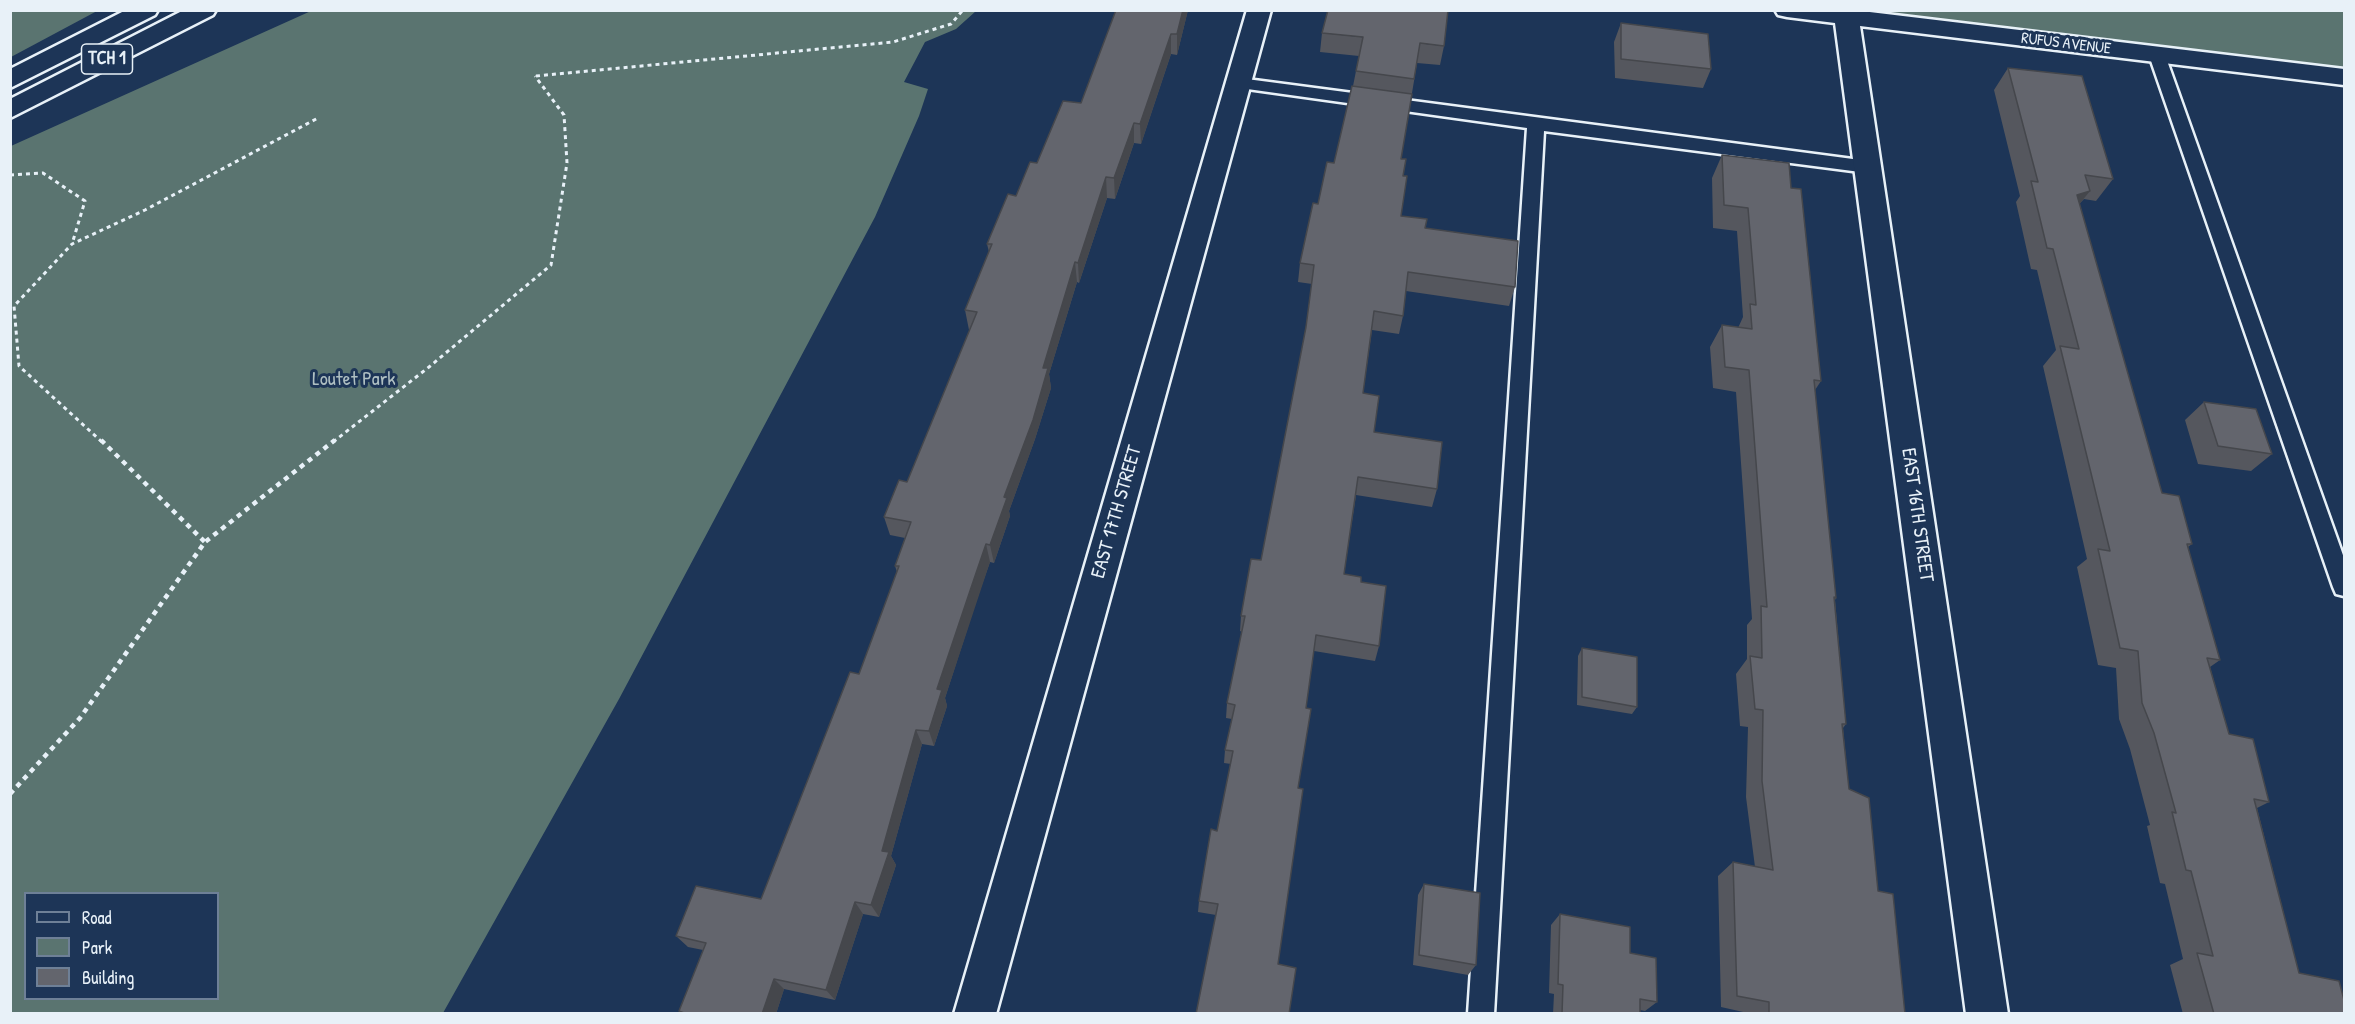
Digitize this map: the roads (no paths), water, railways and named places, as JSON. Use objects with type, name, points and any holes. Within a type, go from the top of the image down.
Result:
[{"type":"main road","name":"TCH 1","points":[[10,80],[146,10]]},
{"type":"main road","name":"TCH 1","points":[[10,110],[204,10]]},
{"type":"main road","name":"EAST 17TH STREET","points":[[975,1014],[1259,10]]},
{"type":"main road","name":"RUFUS AVENUE","points":[[1787,10],[2344,77]]},
{"type":"main road","name":"EAST 16TH STREET","points":[[1846,17],[1987,1014]]},
{"type":"lane","points":[[2157,55],[2344,587]]},
{"type":"lane","points":[[1239,84],[1868,167]]},
{"type":"lane","points":[[1481,1014],[1536,124]]},
{"type":"park label","name":"Loutet Park","points":[[354,380]]}]
